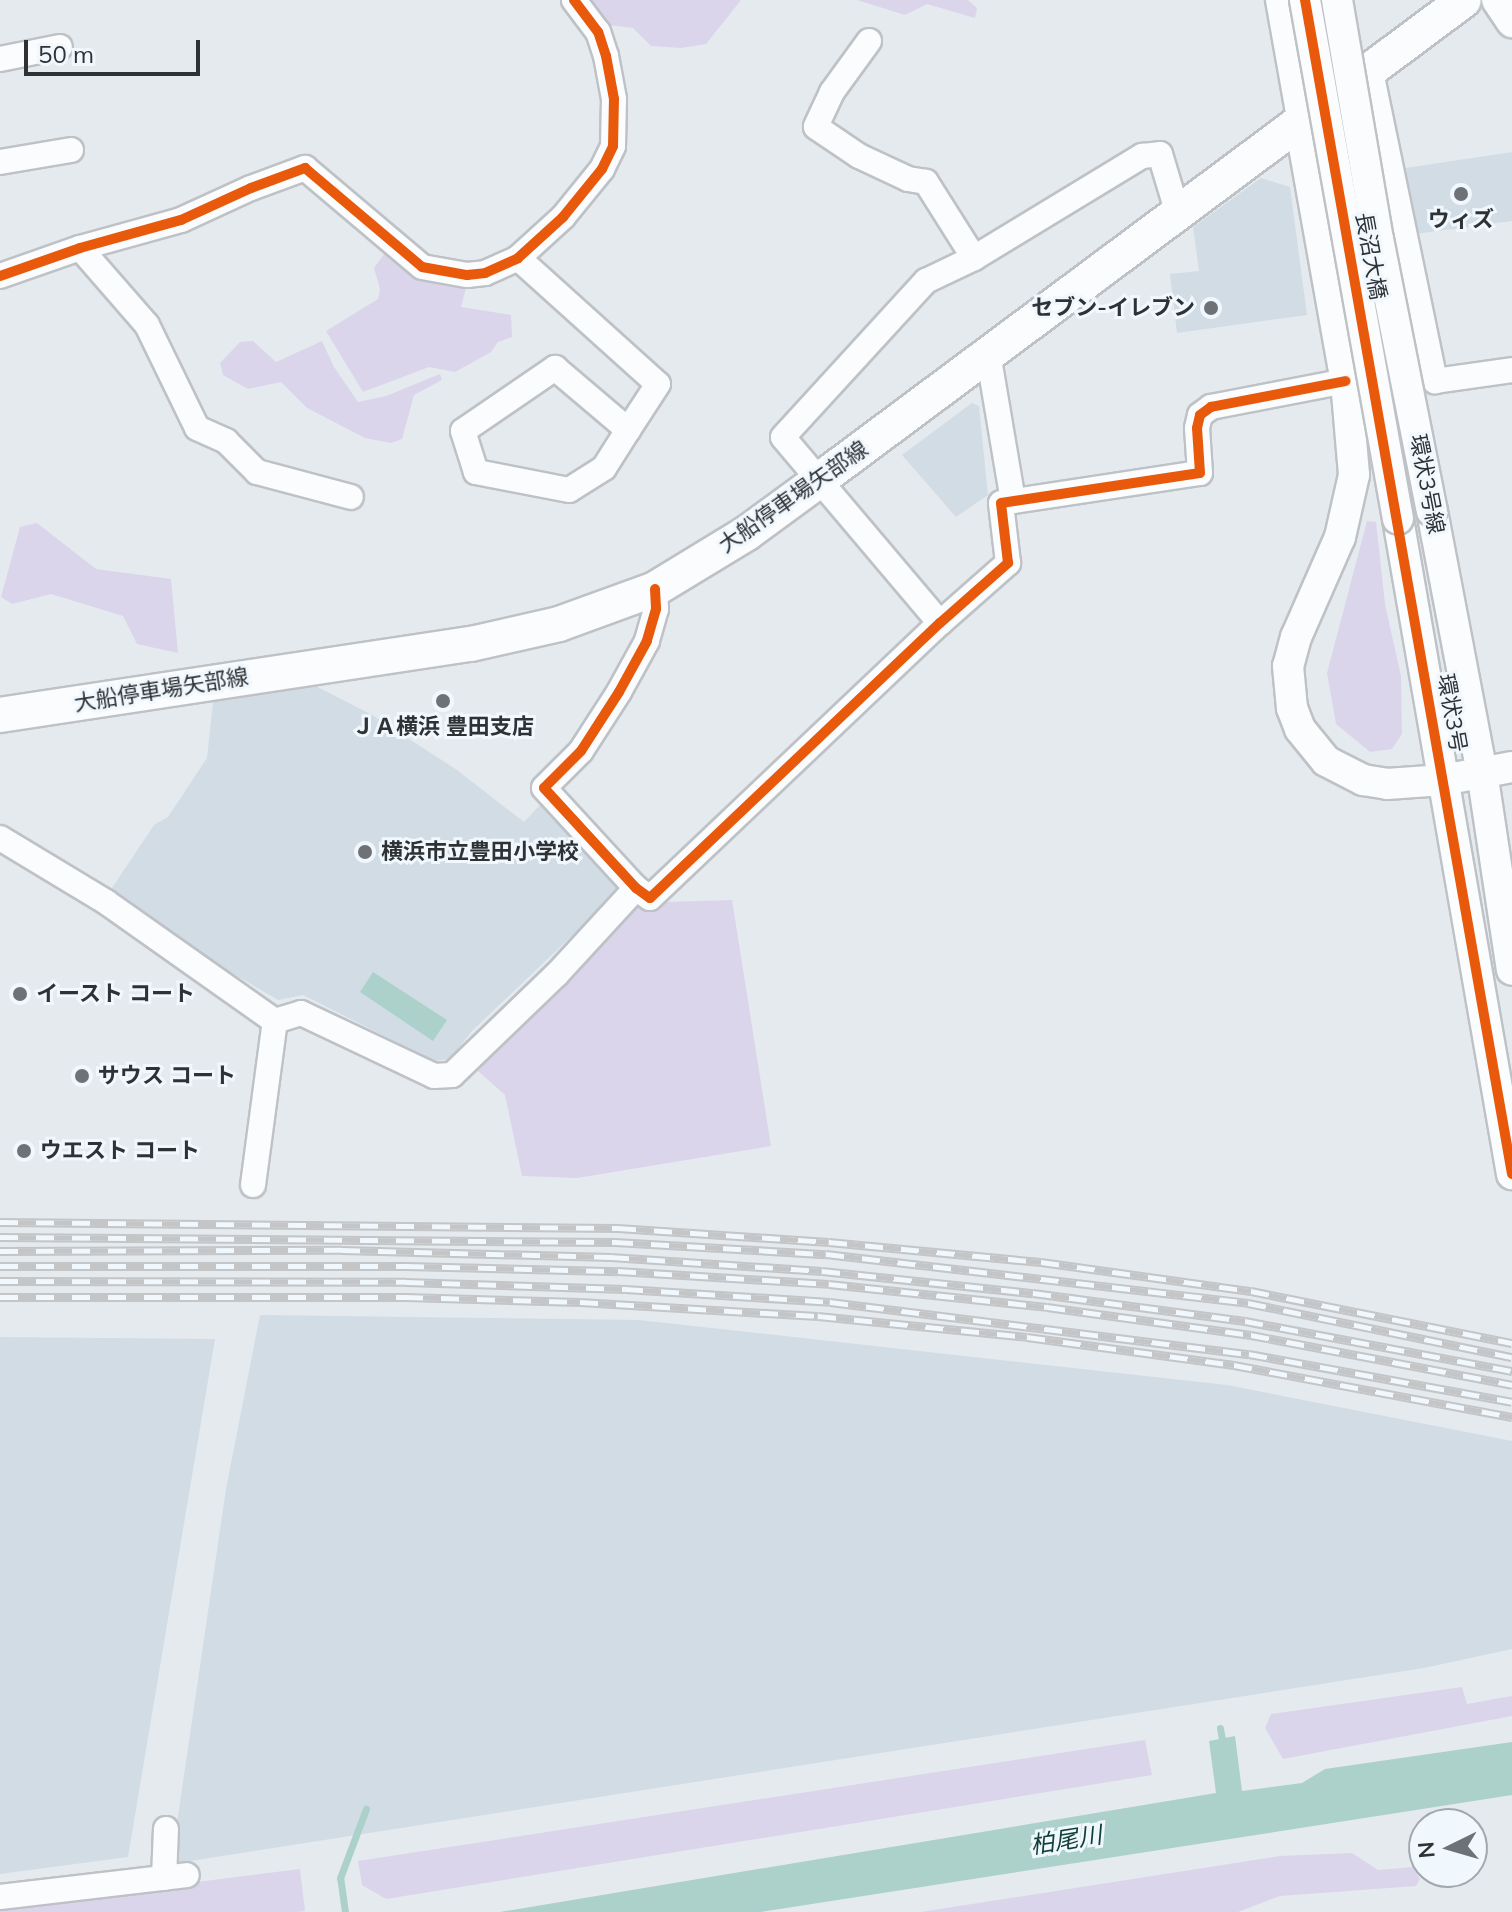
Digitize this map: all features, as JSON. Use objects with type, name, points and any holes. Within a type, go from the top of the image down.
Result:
[{"type":"main road","name":"大船停車場矢部線","points":[[0,715],[471,644],[559,624],[655,589],[747,533],[1464,0]]},
{"type":"street","points":[[0,276],[80,248],[181,220],[251,188],[305,168],[422,267],[467,275],[485,273],[518,258],[563,217],[602,169],[613,146],[614,99],[606,56],[598,32],[574,0]]},
{"type":"street","points":[[1278,0],[1346,381],[1353,442],[1349,507],[1330,563],[1296,637],[1288,666],[1292,708],[1309,743],[1343,773],[1387,784],[1443,780],[1497,769]]},
{"type":"street","name":"長沼大橋","points":[[1305,0],[1398,519]]},
{"type":"street","name":"環状3号線","points":[[1337,0],[1378,239],[1432,511],[1497,769],[1505,910],[1512,970]]},
{"type":"street","points":[[1497,0],[1512,22]]},
{"type":"street","points":[[869,41],[832,92],[816,127],[859,156],[908,179],[926,182],[974,258]]},
{"type":"street","points":[[0,59],[60,47]]},
{"type":"street","points":[[1370,67],[1435,381],[1512,370]]},
{"type":"street","points":[[0,162],[71,150]]},
{"type":"street","points":[[940,623],[783,437],[926,281],[974,258],[1142,156],[1160,154],[1178,214]]},
{"type":"street","points":[[80,248],[147,325],[197,428],[226,441],[257,472],[351,497]]},
{"type":"street","points":[[518,258],[658,384],[604,468],[569,490],[476,472],[463,431],[555,368],[628,430]]},
{"type":"street","points":[[988,353],[1013,501]]},
{"type":"street","points":[[655,589],[656,609],[647,641],[619,692],[581,751],[544,788],[636,888],[650,898],[940,623],[1008,563],[1001,503],[1200,473],[1197,428],[1200,415],[1211,407],[1346,381]]},
{"type":"street","name":"環状3号","points":[[1398,519],[1512,1174]]},
{"type":"street","points":[[0,838],[106,902],[275,1021]]},
{"type":"street","points":[[275,1021],[301,1013],[434,1076],[452,1075],[557,974],[636,888]]},
{"type":"street","points":[[253,1185],[275,1021]]},
{"type":"street","points":[[0,1897],[176,1877],[166,1829]]},
{"type":"shaded area","points":[[585,0],[741,0],[706,44],[681,48],[651,46],[633,28],[608,25]]},
{"type":"shaded area","points":[[857,0],[968,0],[977,8],[975,18],[927,4],[905,15]]},
{"type":"shaded area","name":"ウィズ","points":[[1512,152],[1512,221],[1415,234],[1406,168]]},
{"type":"shaded area","points":[[1261,178],[1290,187],[1307,315],[1177,333],[1170,274],[1199,271],[1193,227]]},
{"type":"shaded area","points":[[387,250],[467,284],[461,307],[511,315],[512,337],[498,342],[491,352],[455,372],[429,367],[363,392],[326,331],[378,299],[380,289],[374,268]]},
{"type":"shaded area","points":[[253,341],[276,362],[322,341],[334,367],[358,402],[386,396],[440,374],[442,380],[414,395],[402,439],[391,443],[365,438],[307,408],[281,382],[248,389],[223,375],[220,363],[240,342]]},
{"type":"shaded area","points":[[972,403],[979,406],[988,495],[956,517],[902,455]]},
{"type":"shaded area","points":[[1367,521],[1376,522],[1385,604],[1401,676],[1402,734],[1392,749],[1370,752],[1336,724],[1327,673]]},
{"type":"shaded area","points":[[37,523],[96,569],[171,579],[178,653],[137,644],[123,616],[51,594],[12,604],[1,597],[20,527]]},
{"type":"shaded area","name":"横浜市立豊田小学校","points":[[308,682],[372,715],[457,770],[524,822],[544,801],[622,888],[472,1031],[450,1059],[434,1061],[303,995],[278,1000],[138,918],[108,894],[154,825],[168,817],[207,758],[214,693]]},
{"type":"shaded area","name":"横浜市立豊田小学校","points":[[732,900],[771,1146],[577,1178],[522,1176],[505,1095],[470,1064],[629,903]]},
{"type":"shaded area","points":[[260,1315],[639,1320],[1227,1385],[1512,1441],[1512,1649],[1424,1668],[171,1864],[226,1489]]},
{"type":"shaded area","points":[[0,1337],[215,1339],[128,1857],[0,1874]]},
{"type":"shaded area","points":[[1462,1687],[1467,1704],[1512,1696],[1512,1716],[1283,1759],[1265,1728],[1271,1714]]},
{"type":"shaded area","points":[[1145,1740],[1152,1775],[386,1899],[362,1885],[358,1861]]},
{"type":"shaded area","points":[[1352,1853],[1378,1870],[1408,1867],[1408,1887],[1280,1896],[1238,1912],[921,1912],[1280,1856]]},
{"type":"shaded area","points":[[300,1869],[305,1911],[0,1912],[0,1907]]},
{"type":"water","points":[[373,972],[447,1020],[433,1041],[360,992]]},
{"type":"water","name":"柏尾川","points":[[1235,1736],[1242,1791],[1302,1783],[1325,1769],[1512,1742],[1512,1795],[1429,1808],[1408,1808],[1408,1811],[761,1912],[500,1912],[1216,1793],[1209,1741]]},
{"type":"waterway","points":[[1220,1728],[1223,1745]]},
{"type":"waterway","points":[[345,1912],[340,1878],[366,1809]]},
{"type":"railway","points":[[0,1222],[618,1228],[829,1242],[1041,1262],[1251,1291],[1512,1343]]},
{"type":"railway","points":[[0,1237],[615,1242],[826,1254],[1248,1303],[1512,1357]]},
{"type":"railway","points":[[0,1251],[342,1250],[611,1257],[822,1271],[1033,1293],[1245,1321],[1512,1371]]},
{"type":"railway","points":[[0,1266],[406,1266],[618,1271],[829,1284],[1047,1307],[1251,1335],[1512,1385]]},
{"type":"railway","points":[[0,1281],[406,1282],[625,1289],[830,1302],[1249,1354],[1512,1402]]},
{"type":"railway","points":[[0,1297],[405,1297],[580,1302],[818,1316],[1027,1337],[1234,1365],[1512,1417]]},
{"type":"cycle path","points":[[0,276],[80,248],[181,220],[251,188],[305,168],[422,267],[467,275],[485,273],[518,258],[563,217],[602,169],[613,146],[614,99],[606,56],[598,32],[574,0]]},
{"type":"cycle path","points":[[1305,0],[1512,1174]]},
{"type":"cycle path","points":[[655,589],[656,609],[647,641],[619,692],[581,751],[544,788],[636,888],[650,898],[940,623],[1008,563],[1001,503],[1200,473],[1197,428],[1200,415],[1211,407],[1346,381]]},
{"type":"place","name":"ウィズ","points":[[1461,194]]},
{"type":"place","name":"セブン-イレブン","points":[[1211,308]]},
{"type":"place","name":"ＪＡ横浜 豊田支店","points":[[443,701]]},
{"type":"place","name":"横浜市立豊田小学校","points":[[365,852]]},
{"type":"place","name":"イースト コート","points":[[20,994]]},
{"type":"place","name":"サウス コート","points":[[82,1076]]},
{"type":"place","name":"ウエスト コート","points":[[24,1151]]}]
